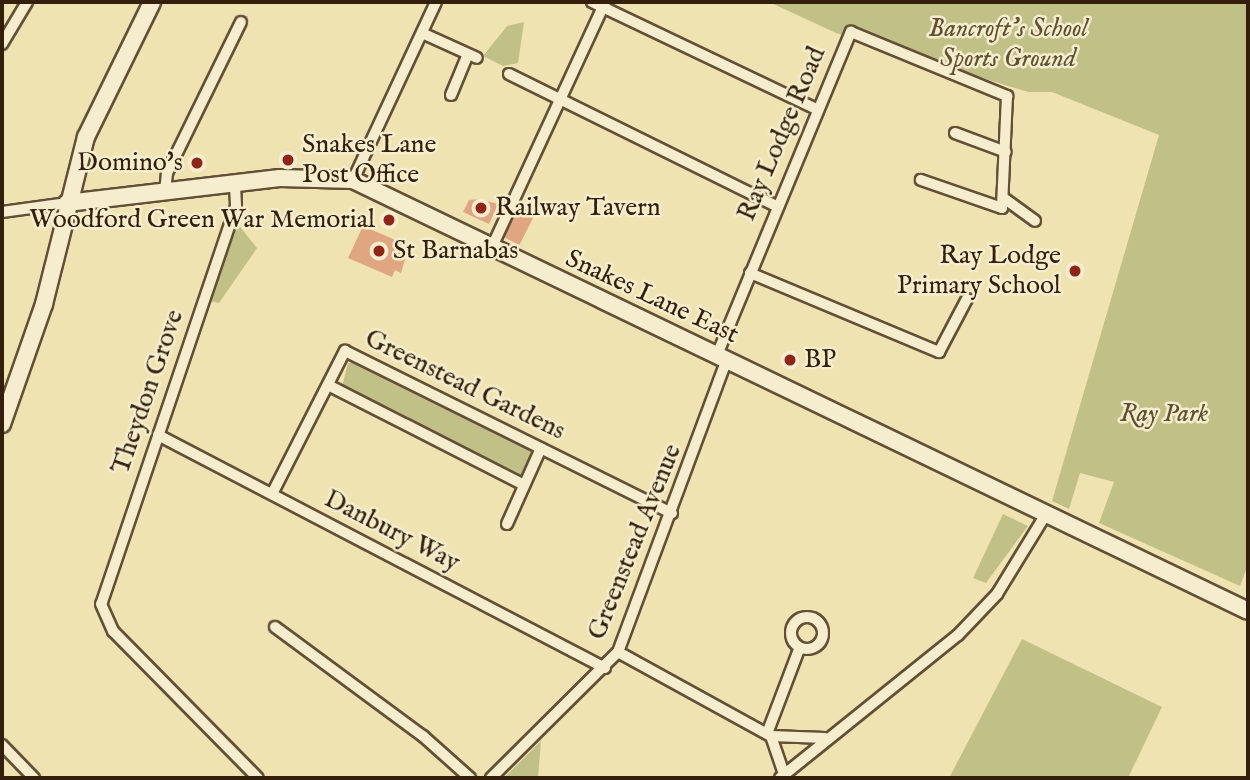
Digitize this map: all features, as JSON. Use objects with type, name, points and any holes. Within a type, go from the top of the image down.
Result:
[{"type":"street","points":[[2,44],[27,2]]},
{"type":"street","points":[[2,424],[44,304],[67,203],[101,101],[152,2]]},
{"type":"street","points":[[353,180],[436,2]]},
{"type":"street","points":[[492,247],[559,101],[600,3],[816,109]]},
{"type":"street","points":[[164,192],[167,173],[241,22]]},
{"type":"street","name":"Ray Lodge Road","points":[[722,357],[776,206],[816,109],[854,32],[1007,96],[1005,201]]},
{"type":"street","points":[[422,33],[472,56],[451,94]]},
{"type":"street","points":[[509,74],[776,206]]},
{"type":"street","points":[[955,133],[1006,152]]},
{"type":"street","name":"Snakes Lane East","points":[[2,212],[325,176],[353,180],[1248,611]]},
{"type":"street","points":[[921,180],[995,210],[1005,201],[1035,221]]},
{"type":"street","name":"Theydon Grove","points":[[235,186],[236,206],[158,435],[102,612],[113,631],[258,778]]},
{"type":"street","points":[[750,273],[943,352],[967,299]]},
{"type":"street","name":"Greenstead Gardens","points":[[272,494],[348,351],[672,513]]},
{"type":"street","name":"Greenstead Avenue","points":[[491,778],[605,668],[618,652],[672,513],[722,357]]},
{"type":"street","points":[[328,386],[522,484]]},
{"type":"street","name":"Danbury Way","points":[[158,435],[605,668]]},
{"type":"street","points":[[507,524],[522,484],[541,448]]},
{"type":"street","points":[[798,652],[770,733],[782,776],[825,738],[958,635],[997,594],[1046,514]]},
{"type":"street","points":[[275,627],[424,736],[470,778]]},
{"type":"street","points":[[618,652],[770,733],[825,738]]},
{"type":"street","points":[[2,745],[34,778]]},
{"type":"green space","name":"Ray Park","points":[[769,2],[1248,2],[1248,565],[1240,586],[1099,523],[1114,482],[1080,473],[1069,509],[1052,501],[1159,135],[1052,92],[1028,92],[836,33]]},
{"type":"green space","points":[[524,22],[518,63],[503,66],[483,56],[507,26]]},
{"type":"green space","points":[[237,223],[257,248],[219,303],[210,301]]},
{"type":"green space","points":[[362,362],[537,450],[523,476],[342,387],[348,363]]},
{"type":"green space","points":[[1003,514],[1028,526],[986,583],[973,578]]},
{"type":"green space","points":[[1022,639],[1162,707],[1128,778],[949,778]]},
{"type":"green space","points":[[541,741],[538,778],[504,778]]},
{"type":"building","name":"Railway Tavern","points":[[480,199],[498,204],[489,224],[463,212],[469,200]]},
{"type":"building","points":[[521,202],[537,210],[519,245],[503,237]]},
{"type":"building","name":"St Barnabas","points":[[363,226],[409,246],[401,273],[395,270],[392,277],[348,258]]},
{"type":"place","name":"Snakes Lane Post Office","points":[[288,160]]},
{"type":"place","name":"Domino's","points":[[197,163]]},
{"type":"place","name":"Railway Tavern","points":[[481,208]]},
{"type":"place","name":"Woodford Green War Memorial","points":[[389,220]]},
{"type":"place","name":"St Barnabas","points":[[379,251]]},
{"type":"place","name":"Ray Lodge Primary School","points":[[1075,271]]},
{"type":"place","name":"BP","points":[[790,360]]},
{"type":"park label","name":"Bancroft's School Sports Ground","points":[[1008,44]]}]
